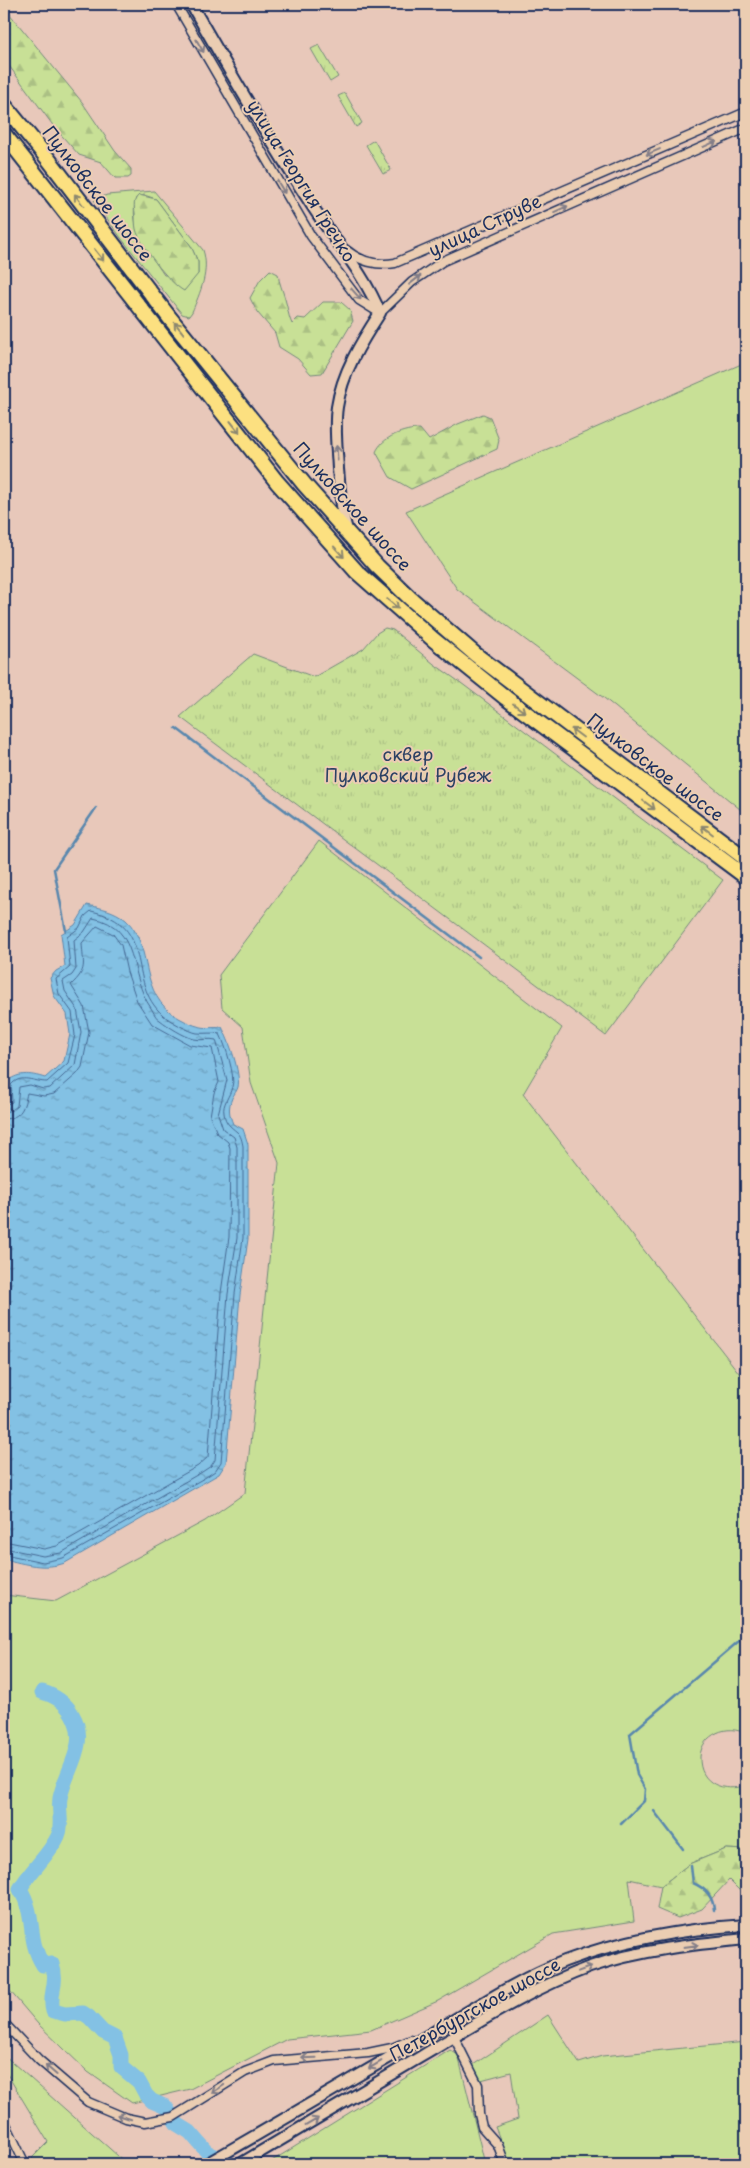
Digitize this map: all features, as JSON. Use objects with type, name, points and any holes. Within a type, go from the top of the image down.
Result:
[{"type":"highway","name":"Пулковское шоссе","points":[[4,105],[169,317],[304,484],[349,535],[410,598],[476,656],[746,859]]},
{"type":"highway","name":"Пулковское шоссе","points":[[4,134],[277,482],[357,572],[434,640],[506,698],[746,877]]},
{"type":"main road","name":"улица Георгия Гречко","points":[[191,4],[272,141],[332,237],[371,290],[380,313]]},
{"type":"main road","name":"улица Струве","points":[[349,535],[341,508],[336,434],[337,408],[350,366],[365,336],[380,313]]},
{"type":"main road","name":"Петербургское шоссе","points":[[206,2164],[432,2032],[543,1971],[607,1947],[676,1933],[746,1924]]},
{"type":"main road","name":"Петербургское шоссе","points":[[240,2164],[496,2012],[544,1986],[592,1967],[659,1951],[746,1940]]},
{"type":"main road","points":[[490,1999],[496,2012]]},
{"type":"street","name":"улица Георгия Гречко","points":[[176,4],[312,236],[359,300],[380,313]]},
{"type":"street","name":"улица Струве","points":[[332,237],[349,252],[366,261],[379,264],[395,263],[746,112]]},
{"type":"street","name":"улица Струве","points":[[380,313],[412,282],[443,261],[746,128]]},
{"type":"street","name":"Петербургское шоссе","points":[[4,2023],[39,2060],[88,2102],[126,2118],[144,2122],[163,2120],[184,2111],[245,2072],[267,2063],[288,2059],[368,2053],[392,2048],[432,2032]]},
{"type":"street","points":[[454,2037],[478,2085],[479,2114],[482,2127],[498,2145],[504,2164]]},
{"type":"street","points":[[4,2120],[25,2164]]},
{"type":"green space","points":[[4,7],[82,102],[115,151],[131,169],[131,176],[128,178],[115,178],[101,162],[79,155],[55,128],[4,59]]},
{"type":"green space","points":[[319,45],[338,77],[330,82],[311,49]]},
{"type":"green space","points":[[345,93],[362,123],[356,127],[338,96]]},
{"type":"green space","points":[[374,140],[391,170],[383,174],[366,145]]},
{"type":"green space","points":[[154,191],[203,250],[205,274],[201,290],[189,316],[182,314],[121,238],[94,200],[107,195]],"holes":[[[144,195],[156,199],[191,246],[198,262],[198,274],[164,275],[146,248],[137,229],[134,209],[136,198]]]},
{"type":"green space","points":[[139,195],[156,199],[191,246],[198,262],[198,274],[184,291],[163,272],[149,254],[139,236],[134,206]]},
{"type":"green space","points":[[270,270],[278,274],[292,324],[298,318],[305,319],[323,302],[341,302],[350,310],[353,321],[322,373],[311,374],[298,359],[279,347],[275,333],[257,312],[250,298],[260,280]]},
{"type":"green space","points":[[746,362],[746,814],[604,698],[457,589],[406,511]]},
{"type":"green space","points":[[483,414],[490,417],[499,440],[497,449],[411,489],[390,477],[376,452],[388,438],[401,432],[420,429],[429,440],[458,424]]},
{"type":"green space","name":"сквер Пулковский Рубеж","points":[[385,628],[393,630],[434,664],[723,880],[606,1036],[180,717],[253,654],[314,677],[363,649],[377,633]]},
{"type":"green space","points":[[319,841],[562,1028],[523,1094],[746,1382],[746,1734],[732,1730],[724,1730],[717,1733],[705,1742],[700,1757],[704,1774],[714,1784],[729,1788],[746,1785],[746,1850],[726,1849],[689,1864],[661,1886],[629,1879],[634,1921],[553,1934],[438,2001],[371,2030],[287,2039],[190,2089],[132,2103],[88,2072],[38,2024],[4,1984],[4,1595],[56,1601],[205,1521],[245,1493],[279,1163],[251,1083],[243,1027],[222,1008],[219,975]]},
{"type":"green space","points":[[726,1849],[746,1850],[746,1897],[729,1880],[702,1909],[678,1918],[657,1909],[661,1886],[689,1864]]},
{"type":"green space","points":[[548,2015],[579,2063],[602,2056],[746,2042],[746,2164],[510,2164],[495,2127],[518,2119],[511,2072],[481,2080],[473,2065]]},
{"type":"green space","points":[[450,2050],[458,2055],[485,2164],[267,2164]]},
{"type":"green space","points":[[4,2055],[127,2164],[35,2164],[32,2158],[48,2142],[4,2069]]},
{"type":"water","points":[[87,905],[117,914],[126,920],[135,931],[151,984],[166,1008],[179,1018],[199,1027],[222,1027],[225,1033],[238,1074],[238,1088],[232,1098],[230,1114],[233,1124],[243,1129],[248,1144],[248,1239],[240,1295],[226,1463],[219,1474],[65,1563],[42,1566],[4,1559],[4,1101],[8,1100],[5,1083],[14,1077],[24,1074],[45,1078],[64,1061],[70,1034],[67,1014],[54,996],[50,978],[56,971],[65,966],[61,934],[75,925]]},
{"type":"waterway","points":[[176,728],[479,957]]},
{"type":"waterway","points":[[66,931],[54,869],[96,808]]},
{"type":"waterway","points":[[621,1824],[644,1801],[645,1789],[637,1775],[630,1734],[746,1635]]},
{"type":"waterway","points":[[42,1692],[52,1695],[66,1706],[77,1725],[79,1736],[75,1756],[60,1798],[60,1827],[58,1836],[50,1850],[20,1889],[28,1909],[38,1955],[43,1965],[52,1964],[54,1972],[53,2011],[65,2014],[83,2013],[103,2032],[115,2038],[121,2055],[121,2067],[139,2082],[146,2095],[152,2101],[166,2107],[177,2124],[190,2132],[209,2154],[223,2159],[227,2164]]},
{"type":"waterway","points":[[654,1811],[683,1849]]},
{"type":"waterway","points":[[691,1866],[693,1883],[708,1893],[714,1910]]}]
